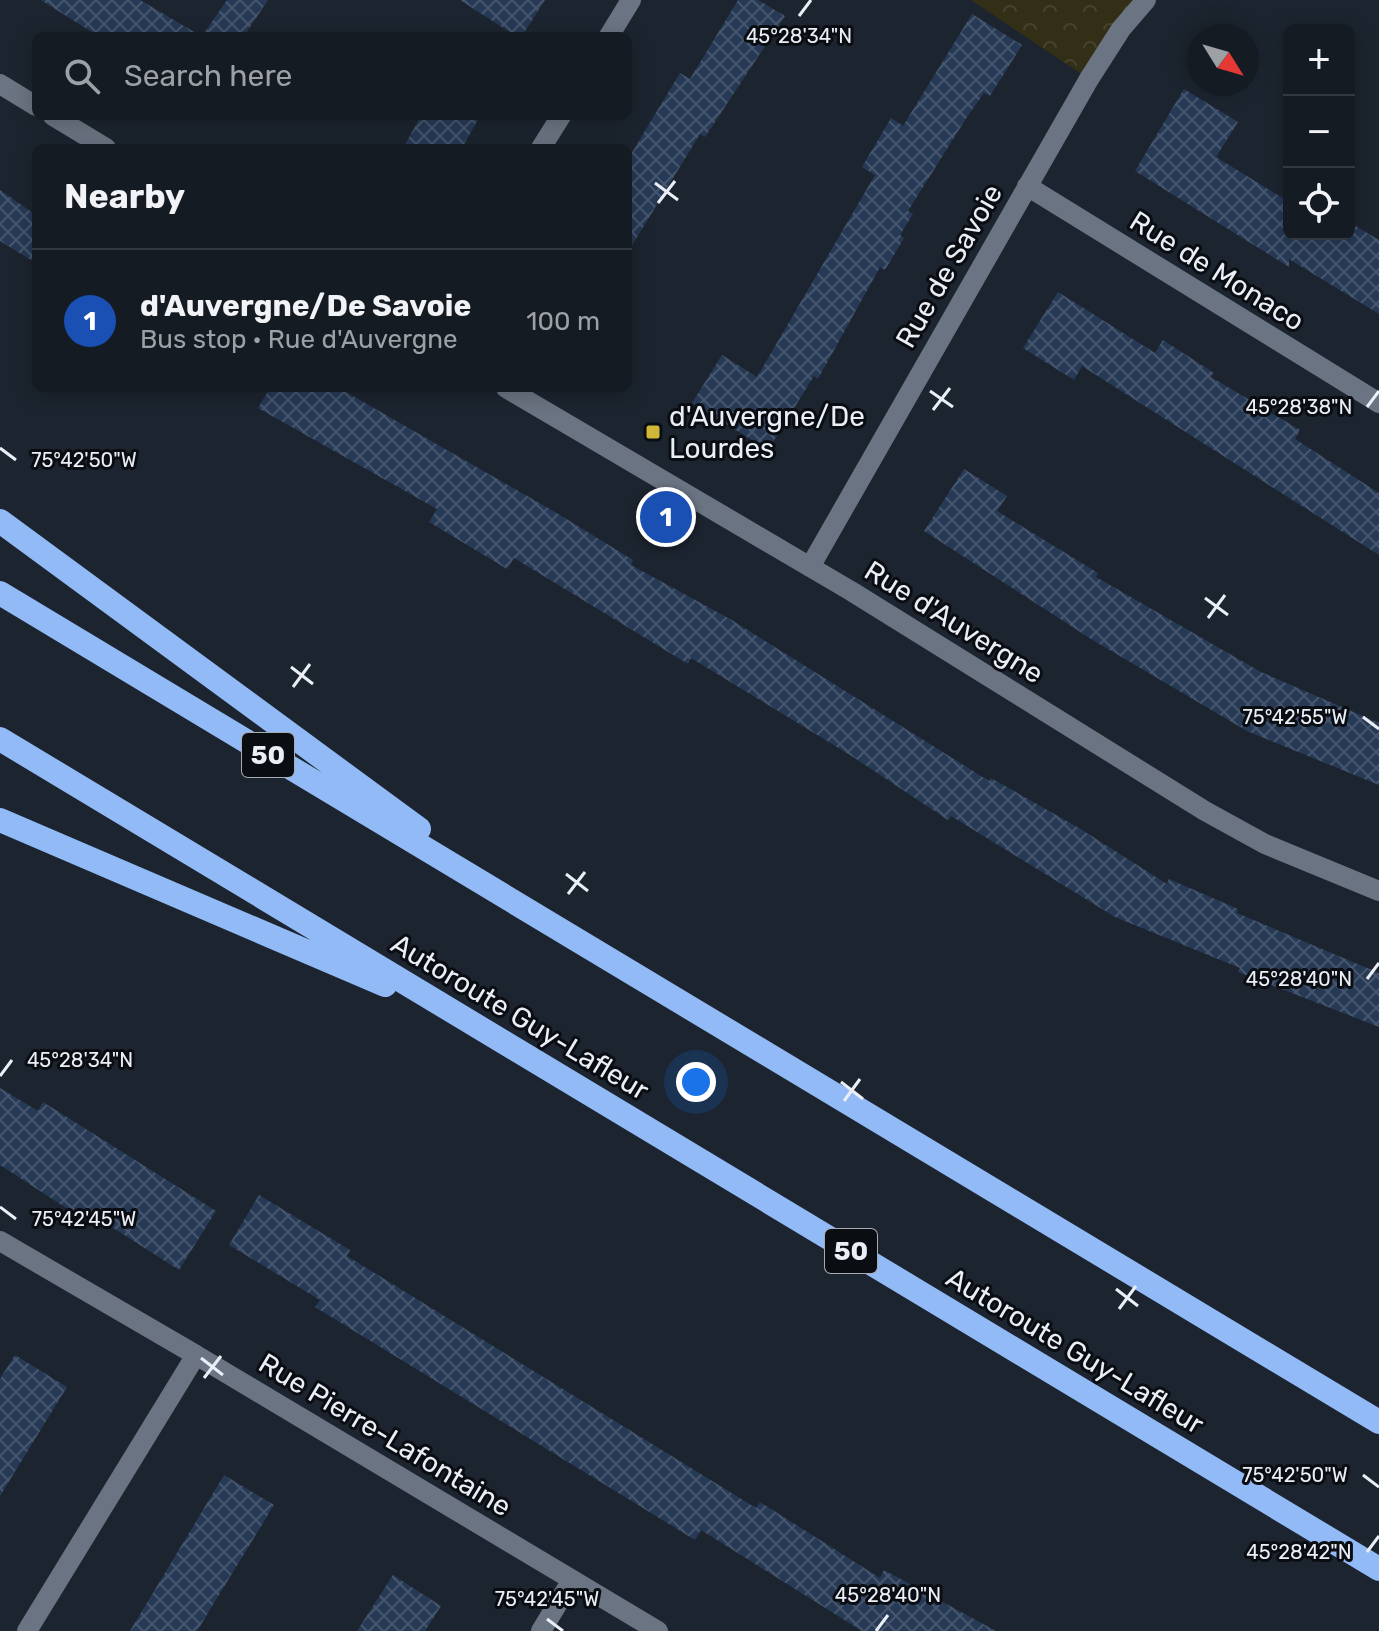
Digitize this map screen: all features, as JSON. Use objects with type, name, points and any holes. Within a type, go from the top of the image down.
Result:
[{"type":"highway","points":[[0,521],[536,916]]},
{"type":"highway","name":"50","points":[[0,593],[1379,1422]]},
{"type":"highway","name":"Autoroute Guy-Lafleur","points":[[0,739],[1379,1569]]},
{"type":"highway","points":[[0,820],[468,1020]]},
{"type":"street","points":[[611,32],[631,0]]},
{"type":"street","name":"Rue de Savoie","points":[[810,567],[1027,186],[1121,29],[1146,0]]},
{"type":"street","points":[[0,84],[32,104]]},
{"type":"street","points":[[60,120],[99,144]]},
{"type":"street","points":[[544,144],[558,120]]},
{"type":"street","name":"Rue de Monaco","points":[[1027,186],[1379,403]]},
{"type":"street","name":"Rue d'Auvergne","points":[[513,392],[810,567],[1205,811],[1265,844],[1379,891]]},
{"type":"street","name":"Rue Pierre-Lafontaine","points":[[0,1241],[658,1631]]},
{"type":"street","points":[[27,1631],[196,1355]]},
{"type":"street","points":[[541,1631],[572,1580]]},
{"type":"green space","points":[[971,0],[1146,0],[1089,79]]},
{"type":"building","points":[[41,0],[140,0],[194,32],[92,32]]},
{"type":"building","points":[[227,0],[268,0],[247,32],[205,32]]},
{"type":"building","points":[[460,0],[545,0],[525,32],[510,32]]},
{"type":"building","points":[[738,0],[758,0],[785,16],[705,137],[700,134],[632,245],[632,152],[680,73],[690,79]]},
{"type":"building","points":[[972,14],[1022,45],[990,96],[984,93],[967,117],[908,211],[913,214],[900,235],[904,238],[885,270],[880,267],[818,379],[814,376],[768,450],[692,403],[722,355],[757,377],[875,175],[862,167],[891,118],[903,126]]},
{"type":"building","points":[[1184,89],[1187,96],[1195,96],[1238,122],[1216,157],[1283,198],[1283,240],[1355,240],[1355,226],[1379,240],[1379,314],[1289,259],[1289,267],[1135,171]]},
{"type":"building","points":[[419,120],[478,120],[464,144],[405,144]]},
{"type":"building","points":[[0,190],[32,212],[32,261],[0,241]]},
{"type":"building","points":[[1058,292],[1155,353],[1163,340],[1214,373],[1211,377],[1300,430],[1295,439],[1379,493],[1379,555],[1082,366],[1074,380],[1023,348]]},
{"type":"building","points":[[268,392],[346,392],[555,512],[633,560],[631,565],[730,619],[989,781],[991,778],[1079,828],[1167,884],[1169,879],[1238,909],[1237,913],[1379,973],[1379,1027],[1238,972],[1240,968],[1115,917],[951,816],[948,820],[850,755],[691,658],[688,664],[514,558],[507,569],[429,522],[437,509],[258,408]]},
{"type":"building","points":[[964,469],[1007,496],[997,511],[1098,573],[1096,577],[1261,672],[1379,723],[1379,785],[1247,731],[1091,639],[924,531]]},
{"type":"building","points":[[0,1088],[38,1111],[43,1102],[216,1211],[179,1270],[82,1208],[77,1215],[0,1165]]},
{"type":"building","points":[[259,1195],[350,1250],[347,1256],[756,1508],[760,1502],[880,1578],[884,1570],[996,1631],[862,1631],[701,1530],[695,1540],[315,1307],[320,1300],[229,1245]]},
{"type":"building","points":[[15,1355],[67,1387],[0,1496],[0,1379]]},
{"type":"building","points":[[224,1475],[274,1505],[197,1631],[130,1631]]},
{"type":"building","points":[[393,1575],[441,1606],[425,1631],[357,1631]]},
{"type":"place","name":"d'Auvergne/De Lourdes","points":[[653,432]]},
{"type":"place","name":"d'Auvergne/De Savoie","points":[[666,517]]}]
